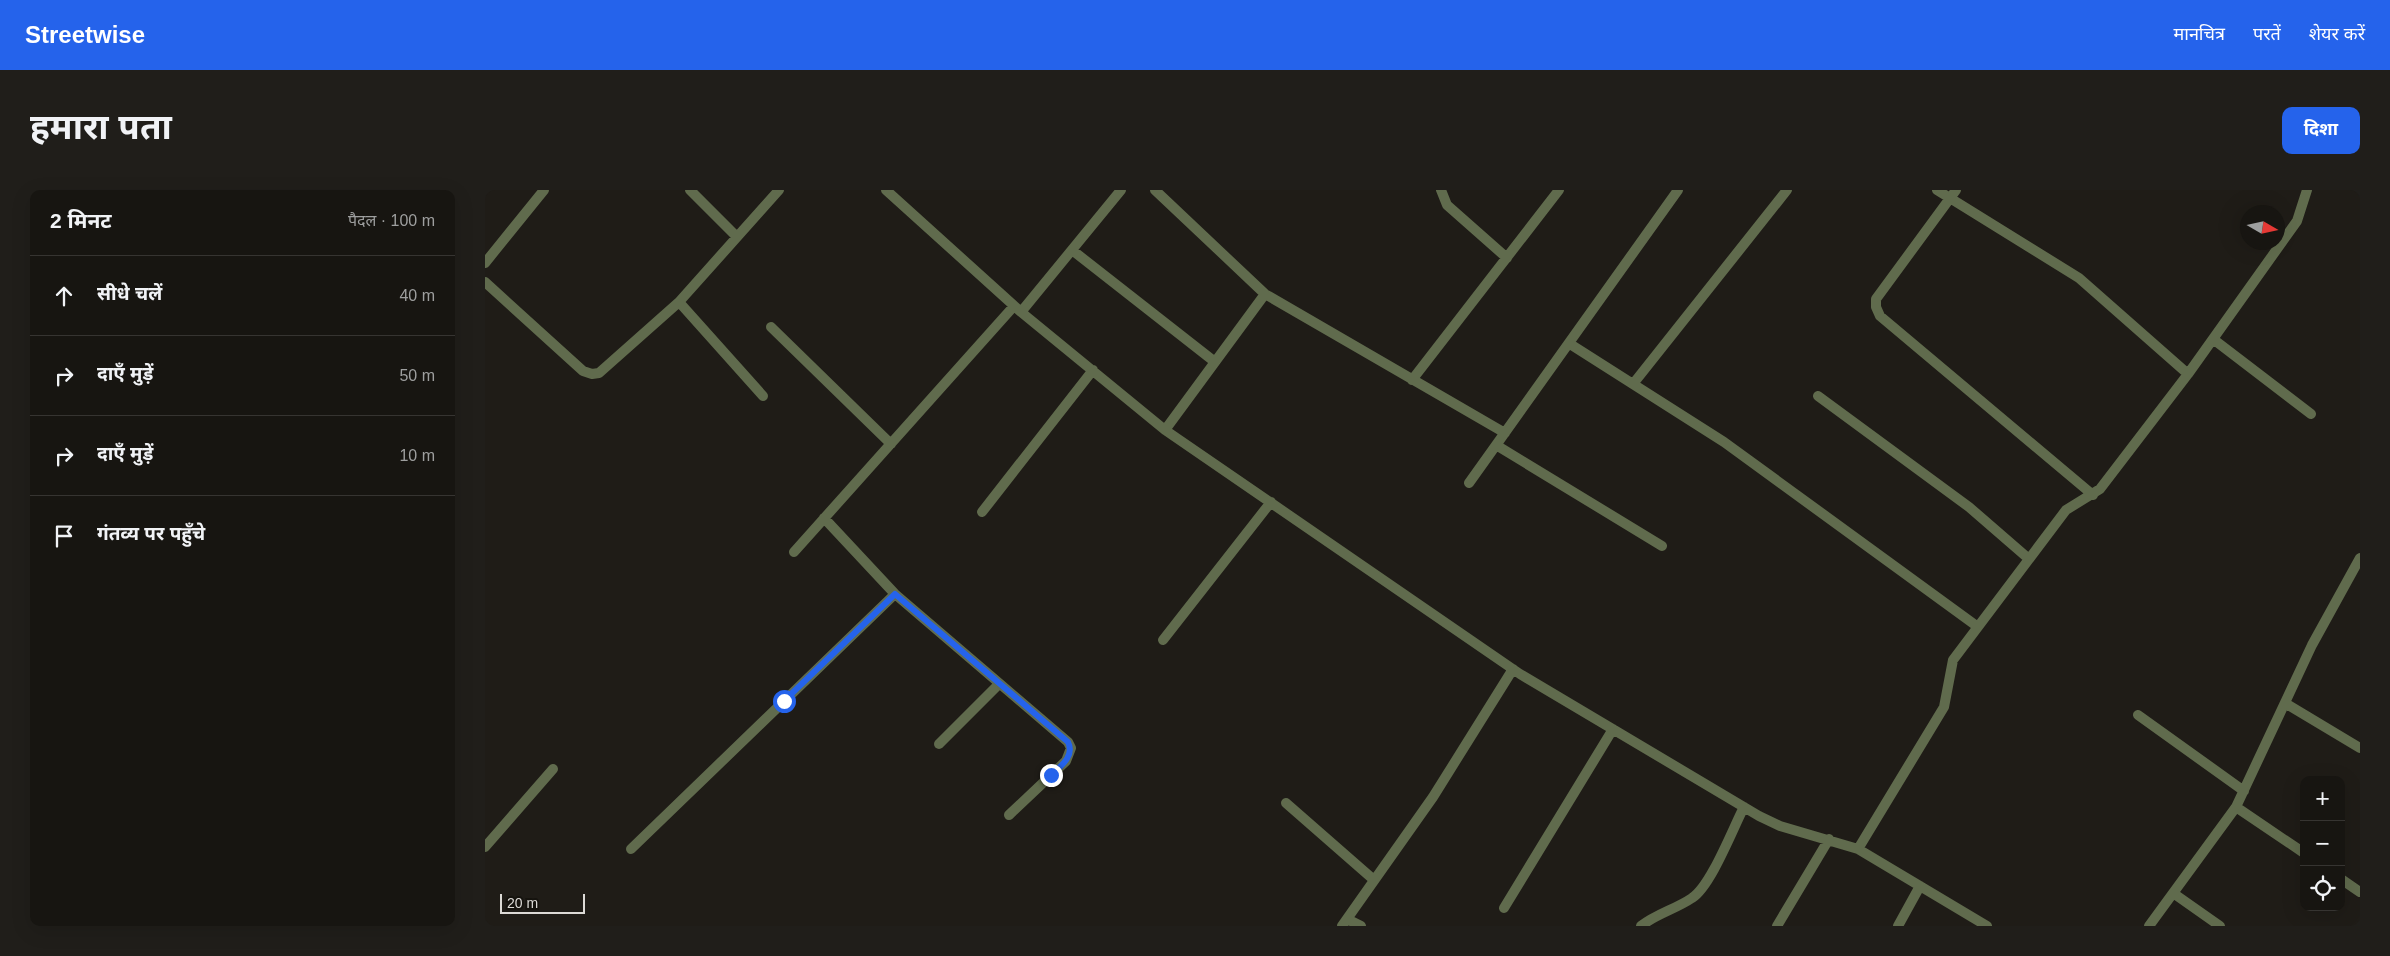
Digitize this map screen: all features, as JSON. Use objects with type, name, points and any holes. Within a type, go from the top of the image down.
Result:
[{"type":"street","points":[[485,263],[544,190]]},
{"type":"street","points":[[690,190],[737,237]]},
{"type":"street","points":[[485,282],[583,371],[592,374],[599,373],[679,302],[779,190]]},
{"type":"street","points":[[886,190],[1018,309],[1165,430],[1513,669],[1744,807],[1780,826],[1858,849],[1987,926]]},
{"type":"street","points":[[794,552],[891,444],[1072,250],[1121,190]]},
{"type":"street","points":[[1155,190],[1265,294],[1505,433]]},
{"type":"street","points":[[1441,190],[1447,205],[1507,258]]},
{"type":"street","points":[[1412,380],[1559,190]]},
{"type":"street","points":[[1469,483],[1678,190]]},
{"type":"street","points":[[1633,384],[1787,190]]},
{"type":"street","points":[[1937,190],[1953,194],[2079,278],[2188,374]]},
{"type":"street","points":[[1858,849],[1944,707],[1953,660],[2066,510],[2093,496],[2188,374],[2297,221],[2307,190]]},
{"type":"street","points":[[1953,194],[1877,299],[1876,307],[1879,316],[2093,496]]},
{"type":"street","points":[[1072,250],[1215,362]]},
{"type":"street","points":[[1165,430],[1265,294]]},
{"type":"street","points":[[679,302],[763,396]]},
{"type":"street","points":[[771,327],[891,444]]},
{"type":"street","points":[[2213,338],[2311,414]]},
{"type":"street","points":[[1569,344],[1724,442],[1979,627]]},
{"type":"street","points":[[982,512],[1093,370]]},
{"type":"street","points":[[1818,396],[1969,507],[2029,559]]},
{"type":"street","points":[[1496,445],[1662,546]]},
{"type":"street","points":[[1163,640],[1271,502]]},
{"type":"street","points":[[824,518],[895,594],[1068,742],[1071,748],[1066,761],[1009,815]]},
{"type":"street","points":[[2149,926],[2236,807],[2312,645],[2360,558]]},
{"type":"street","points":[[631,849],[895,594]]},
{"type":"street","points":[[1361,926],[1345,922],[1433,796],[1513,669]]},
{"type":"street","points":[[939,744],[999,684]]},
{"type":"street","points":[[2285,703],[2360,748]]},
{"type":"street","points":[[2138,715],[2244,790]]},
{"type":"street","points":[[1504,908],[1613,729]]},
{"type":"street","points":[[485,847],[553,769]]},
{"type":"street","points":[[1286,803],[1374,880]]},
{"type":"street","points":[[1641,926],[1650,918],[1664,914],[1694,897],[1706,883],[1744,807]]},
{"type":"street","points":[[2236,807],[2300,850]]},
{"type":"street","points":[[1777,926],[1829,839]]},
{"type":"street","points":[[2345,882],[2360,892]]},
{"type":"street","points":[[1898,926],[1920,886]]},
{"type":"street","points":[[2173,893],[2220,926]]},
{"type":"route","points":[[784,701],[895,594],[1068,742],[1071,748],[1070,754],[1066,761],[1051,775]]}]
